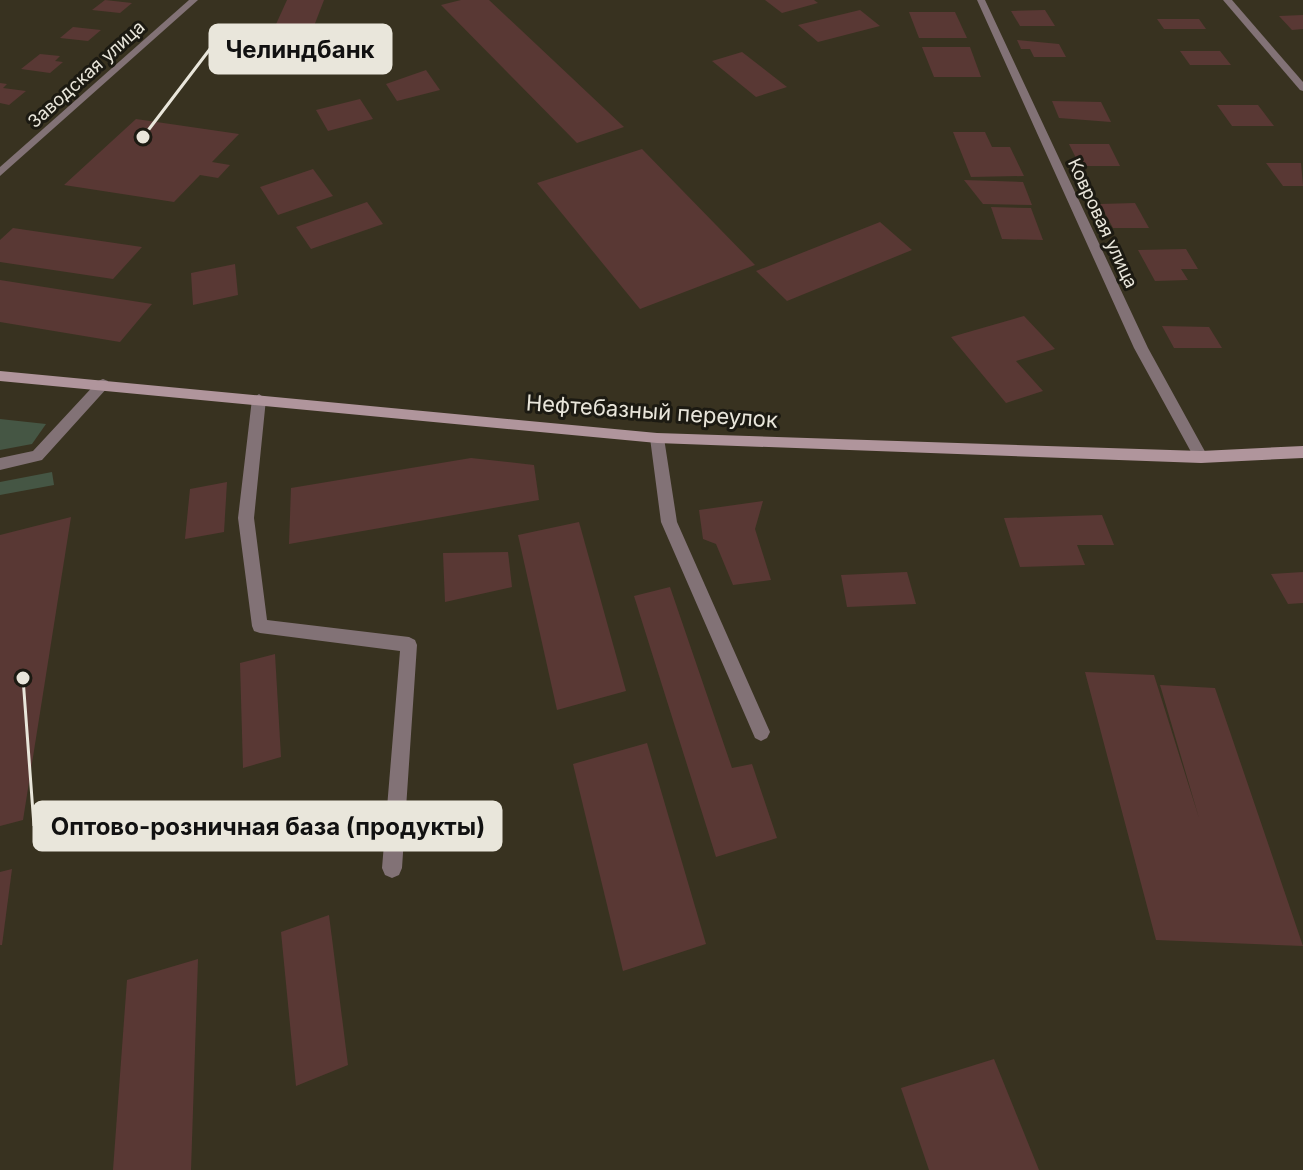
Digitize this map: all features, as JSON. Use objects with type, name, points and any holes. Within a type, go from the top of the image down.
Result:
[{"type":"main road","name":"Нефтебазный переулок","points":[[0,376],[657,438],[1201,457],[1303,452]]},
{"type":"street","name":"Заводская улица","points":[[0,173],[194,0]]},
{"type":"street","name":"Ковровая улица","points":[[981,0],[1141,348],[1201,457]]},
{"type":"street","points":[[1227,0],[1303,88]]},
{"type":"street","points":[[0,464],[37,456],[103,384]]},
{"type":"street","points":[[259,399],[246,518],[260,626],[409,645],[392,868]]},
{"type":"street","points":[[657,438],[669,522],[761,732]]},
{"type":"green space","points":[[0,419],[46,424],[32,444],[0,450]]},
{"type":"green space","points":[[52,472],[54,485],[0,495],[0,482]]},
{"type":"building","points":[[105,0],[132,3],[120,13],[92,10]]},
{"type":"building","points":[[287,0],[324,0],[299,65],[257,66]]},
{"type":"building","points":[[461,0],[489,0],[624,127],[577,143],[441,5]]},
{"type":"building","points":[[765,0],[814,0],[818,3],[782,13]]},
{"type":"building","points":[[860,10],[880,26],[818,42],[798,25]]},
{"type":"building","points":[[1045,10],[1055,26],[1020,26],[1011,11]]},
{"type":"building","points":[[909,12],[955,12],[967,38],[919,38]]},
{"type":"building","points":[[1303,15],[1303,29],[1292,30],[1279,16]]},
{"type":"building","points":[[1157,19],[1199,19],[1206,29],[1164,29]]},
{"type":"building","points":[[73,27],[101,30],[88,41],[60,38]]},
{"type":"building","points":[[1017,40],[1059,44],[1066,57],[1034,57],[1030,49],[1021,49]]},
{"type":"building","points":[[922,47],[970,47],[981,77],[934,77]]},
{"type":"building","points":[[1180,51],[1220,51],[1231,65],[1190,65]]},
{"type":"building","points":[[742,52],[787,87],[756,97],[712,61]]},
{"type":"building","points":[[40,54],[60,56],[55,61],[63,62],[50,73],[21,69]]},
{"type":"building","points":[[426,70],[440,90],[397,101],[386,84]]},
{"type":"building","points":[[0,83],[7,84],[3,88],[26,91],[9,105],[0,103]]},
{"type":"building","points":[[360,99],[373,119],[328,131],[316,110]]},
{"type":"building","points":[[1052,101],[1101,102],[1111,122],[1059,118]]},
{"type":"building","points":[[1217,105],[1258,105],[1274,126],[1232,126]]},
{"type":"building","points":[[136,119],[239,134],[212,162],[230,165],[218,178],[200,175],[174,202],[64,185]]},
{"type":"building","points":[[953,132],[985,132],[992,147],[1010,147],[1024,176],[971,177]]},
{"type":"building","points":[[1069,144],[1109,144],[1120,166],[1080,166]]},
{"type":"building","points":[[642,149],[755,265],[640,309],[537,183]]},
{"type":"building","points":[[1266,163],[1301,163],[1303,186],[1283,186]]},
{"type":"building","points":[[313,169],[333,196],[278,215],[260,187]]},
{"type":"building","points":[[964,180],[1023,182],[1032,205],[983,204]]},
{"type":"building","points":[[367,202],[383,224],[311,249],[296,227]]},
{"type":"building","points":[[1135,203],[1149,228],[1113,228],[1100,204]]},
{"type":"building","points":[[991,207],[1031,208],[1043,240],[1002,239]]},
{"type":"building","points":[[880,222],[912,250],[787,301],[756,271]]},
{"type":"building","points":[[13,228],[142,247],[113,279],[0,262],[0,240]]},
{"type":"building","points":[[1186,249],[1198,269],[1181,269],[1188,280],[1155,281],[1138,250]]},
{"type":"building","points":[[235,264],[238,295],[193,305],[191,273]]},
{"type":"building","points":[[0,280],[152,304],[120,342],[0,322]]},
{"type":"building","points":[[1024,316],[1055,349],[1016,361],[1043,391],[1006,403],[951,337]]},
{"type":"building","points":[[1162,326],[1209,327],[1222,348],[1174,348]]},
{"type":"building","points":[[471,458],[534,465],[539,500],[289,544],[291,488]]},
{"type":"building","points":[[227,482],[224,532],[185,539],[190,489]]},
{"type":"building","points":[[763,501],[755,529],[771,580],[733,585],[716,544],[703,539],[699,510]]},
{"type":"building","points":[[1102,515],[1114,545],[1077,545],[1085,565],[1020,567],[1004,518]]},
{"type":"building","points":[[71,517],[23,820],[0,826],[0,535]]},
{"type":"building","points":[[579,522],[626,691],[557,710],[518,535]]},
{"type":"building","points":[[508,552],[512,587],[445,602],[443,553]]},
{"type":"building","points":[[907,572],[916,604],[847,607],[841,575]]},
{"type":"building","points":[[1303,572],[1303,603],[1288,604],[1271,574]]},
{"type":"building","points":[[670,587],[732,768],[752,764],[777,838],[716,857],[634,596]]},
{"type":"building","points":[[275,654],[281,757],[243,768],[240,663]]},
{"type":"building","points":[[1085,672],[1154,675],[1199,818],[1160,685],[1215,688],[1303,946],[1156,940]]},
{"type":"building","points":[[647,743],[706,944],[623,971],[573,764]]},
{"type":"building","points":[[12,869],[2,945],[0,945],[0,872]]},
{"type":"building","points":[[329,915],[348,1065],[296,1086],[281,932]]},
{"type":"building","points":[[198,959],[191,1170],[113,1170],[127,980]]},
{"type":"building","points":[[994,1059],[1039,1170],[929,1170],[901,1088]]},
{"type":"place","name":"Челиндбанк","points":[[143,137]]},
{"type":"place","name":"Оптово-розничная база (продукты)","points":[[23,678]]}]
